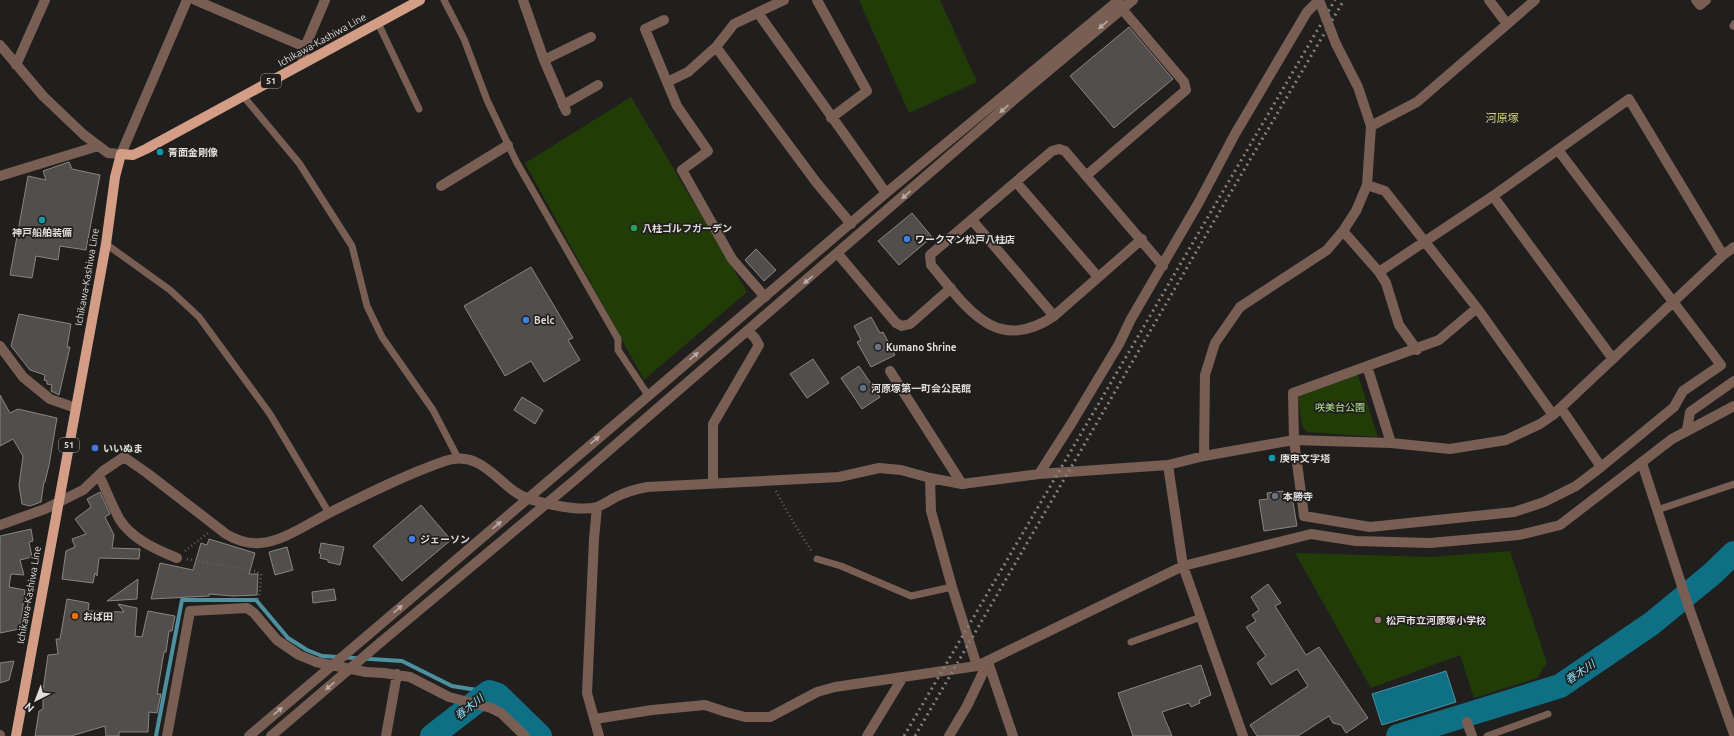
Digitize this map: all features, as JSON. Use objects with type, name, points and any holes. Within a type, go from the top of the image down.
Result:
[{"type":"main road","name":"Ichikawa-Kashiwa Line","points":[[16,736],[106,244],[115,177],[121,154],[133,155],[244,97],[420,0]]},
{"type":"street","points":[[16,65],[45,0]]},
{"type":"street","points":[[0,45],[43,96],[98,146],[108,153],[121,154],[187,0]]},
{"type":"street","points":[[195,0],[304,47]]},
{"type":"street","points":[[302,64],[304,47],[325,0]]},
{"type":"street","points":[[523,0],[544,60],[565,108],[598,85]]},
{"type":"street","points":[[667,82],[688,72],[716,47],[734,24],[784,0]]},
{"type":"street","points":[[817,0],[866,91],[831,118]]},
{"type":"street","points":[[249,736],[886,193],[1120,5],[1133,0]]},
{"type":"street","points":[[1039,474],[1072,424],[1119,344],[1131,320],[1199,202],[1235,134],[1307,12],[1319,0],[1336,44],[1358,87],[1371,126],[1367,185],[1356,211],[1328,250],[1240,307],[1215,343],[1205,375],[1204,456]]},
{"type":"street","points":[[1489,0],[1507,24]]},
{"type":"street","points":[[1371,126],[1416,102],[1535,0]]},
{"type":"street","points":[[1696,0],[1700,5],[1706,0]]},
{"type":"street","points":[[1087,176],[1186,90],[1184,82],[1120,5]]},
{"type":"street","points":[[271,736],[547,503],[838,254],[1120,5]]},
{"type":"street","points":[[758,13],[831,118],[886,193]]},
{"type":"street","points":[[664,20],[645,29],[677,106],[708,151],[682,170],[732,259],[765,297]]},
{"type":"street","points":[[544,60],[591,37]]},
{"type":"street","points":[[716,47],[816,182],[851,224]]},
{"type":"street","points":[[1379,272],[1494,196],[1629,99],[1723,254]]},
{"type":"street","points":[[441,186],[508,145]]},
{"type":"street","points":[[0,176],[98,146]]},
{"type":"street","points":[[1142,239],[1054,316],[1042,324],[1019,332],[1006,331],[982,320],[970,310],[931,264],[930,255],[1052,151],[1059,149],[1065,151],[1142,239],[1163,266]]},
{"type":"street","points":[[1477,308],[1439,340],[1417,350],[1367,366],[1293,393],[1294,440],[1304,516],[1370,527],[1514,512],[1544,502],[1576,486],[1601,467],[1674,407],[1683,391],[1721,365],[1558,150]]},
{"type":"street","points":[[1016,182],[1098,277]]},
{"type":"street","points":[[1367,185],[1385,191],[1601,467]]},
{"type":"street","points":[[1494,196],[1613,359]]},
{"type":"street","points":[[972,220],[1054,316]]},
{"type":"street","points":[[1343,231],[1379,272],[1386,283],[1399,325],[1417,350]]},
{"type":"street","points":[[0,525],[45,509],[83,490],[98,475],[113,463],[124,457],[235,539],[248,543],[261,544],[288,535],[328,513],[383,488],[445,461],[458,458],[472,461],[490,470],[515,491],[527,498],[571,508],[597,507],[632,490],[839,477],[879,468],[901,470],[930,478],[962,484],[1039,474],[1168,465],[1204,456],[1294,440],[1391,443],[1450,449],[1506,440],[1540,424],[1557,412],[1723,254],[1734,247]]},
{"type":"street","points":[[838,254],[896,323],[902,326],[910,324],[951,288]]},
{"type":"street","points":[[714,484],[713,424],[759,345],[748,331]]},
{"type":"street","points":[[0,346],[23,377],[50,400],[76,408]]},
{"type":"street","points":[[1367,366],[1391,443]]},
{"type":"street","points":[[890,371],[962,484]]},
{"type":"street","points":[[1687,430],[1690,412],[1734,381]]},
{"type":"street","points":[[594,719],[652,710],[705,705],[744,716],[770,717],[817,692],[835,687],[977,666],[988,662],[1183,566],[1311,534],[1356,541],[1430,544],[1519,535],[1560,525],[1672,439],[1734,406]]},
{"type":"street","points":[[1642,463],[1688,605],[1734,734]]},
{"type":"street","points":[[1168,465],[1183,566],[1243,736]]},
{"type":"street","points":[[98,475],[120,520],[126,527],[135,535],[160,551],[177,558]]},
{"type":"street","points":[[930,478],[931,511],[952,587],[977,666]]},
{"type":"street","points":[[597,507],[594,539],[587,693],[599,736]]},
{"type":"street","points":[[167,736],[190,611],[250,609],[277,640],[299,655],[316,662],[366,672],[398,674],[410,677],[449,697],[491,708],[501,713],[525,736]]},
{"type":"street","points":[[949,736],[967,706],[988,662]]},
{"type":"street","points":[[988,662],[1013,736]]},
{"type":"street","points":[[386,736],[398,674]]},
{"type":"street","points":[[868,736],[903,677]]},
{"type":"street","points":[[1467,722],[1472,736]]},
{"type":"lane","points":[[444,0],[464,39],[487,100],[517,163],[618,339],[618,350],[648,395]]},
{"type":"lane","points":[[378,23],[419,109]]},
{"type":"lane","points":[[244,97],[299,163],[352,246],[367,306],[382,337],[433,410],[458,458]]},
{"type":"lane","points":[[106,244],[170,290],[199,317],[270,414],[328,513]]},
{"type":"lane","points":[[1657,510],[1734,484]]},
{"type":"lane","points":[[817,559],[841,566],[911,596],[952,587]]},
{"type":"lane","points":[[1131,642],[1201,617]]},
{"type":"lane","points":[[1488,736],[1548,714]]},
{"type":"path","points":[[771,482],[792,520],[817,559]]},
{"type":"path","points":[[177,558],[216,526]]},
{"type":"path","points":[[177,558],[255,571],[261,574],[260,596]]},
{"type":"green space","points":[[859,0],[940,0],[977,82],[909,113]]},
{"type":"green space","name":"八柱ゴルフガーデン","points":[[631,97],[747,292],[644,380],[525,163]]},
{"type":"green space","name":"咲美台公園","points":[[1357,372],[1378,437],[1307,432],[1302,426],[1298,397],[1302,394]]},
{"type":"green space","points":[[1510,551],[1547,663],[1537,678],[1474,698],[1460,655],[1371,688],[1295,553],[1431,557]]},
{"type":"water","points":[[1446,671],[1456,702],[1382,725],[1372,694]]},
{"type":"building","points":[[1129,27],[1173,79],[1114,128],[1070,76]]},
{"type":"building","name":"神戸船舶装備","points":[[69,162],[72,169],[100,175],[86,250],[60,246],[58,260],[36,256],[32,278],[10,275],[28,176],[46,180],[43,171]]},
{"type":"building","points":[[912,213],[932,237],[899,265],[878,241]]},
{"type":"building","points":[[756,249],[776,270],[764,281],[745,260]]},
{"type":"building","points":[[531,267],[573,338],[568,340],[580,360],[544,382],[531,361],[505,376],[464,306]]},
{"type":"building","points":[[19,314],[71,324],[67,347],[70,347],[59,395],[51,391],[52,385],[47,384],[47,381],[44,380],[45,375],[30,370],[11,346]]},
{"type":"building","points":[[871,317],[880,333],[883,332],[895,355],[871,367],[857,342],[861,340],[854,326]]},
{"type":"building","points":[[813,359],[829,383],[807,398],[790,374]]},
{"type":"building","points":[[859,366],[880,397],[862,409],[841,378]]},
{"type":"building","points":[[0,395],[10,413],[18,409],[57,418],[41,502],[30,506],[22,504],[19,485],[23,456],[13,439],[0,446]]},
{"type":"building","points":[[522,397],[543,410],[535,424],[514,410]]},
{"type":"building","points":[[1283,491],[1284,497],[1292,496],[1297,526],[1264,531],[1259,500],[1268,499],[1267,493]]},
{"type":"building","points":[[100,492],[110,514],[105,517],[114,535],[112,548],[140,549],[139,559],[99,558],[97,576],[95,573],[93,583],[62,579],[66,551],[75,547],[72,539],[86,534],[75,519],[91,507],[87,499]]},
{"type":"building","points":[[421,505],[451,540],[402,581],[373,546]]},
{"type":"building","points":[[31,529],[33,541],[29,542],[32,557],[20,560],[24,575],[11,574],[9,587],[25,590],[20,629],[0,633],[0,536]]},
{"type":"building","points":[[209,539],[255,553],[249,574],[258,574],[257,595],[233,596],[209,594],[209,596],[151,599],[160,563],[193,570],[201,543],[207,545]]},
{"type":"building","points":[[321,543],[344,547],[340,565],[320,558],[321,554],[319,553]]},
{"type":"building","points":[[287,547],[293,570],[275,575],[269,552]]},
{"type":"building","points":[[138,579],[137,599],[107,601]]},
{"type":"building","points":[[1268,584],[1281,603],[1275,606],[1306,655],[1319,647],[1368,718],[1346,733],[1341,725],[1333,723],[1329,716],[1298,736],[1257,736],[1250,725],[1308,686],[1297,669],[1271,685],[1257,663],[1266,656],[1246,627],[1256,621],[1252,615],[1259,610],[1251,597]]},
{"type":"building","points":[[334,589],[336,600],[313,603],[312,592]]},
{"type":"building","points":[[67,599],[89,603],[88,611],[124,612],[118,604],[137,608],[135,636],[142,637],[148,611],[175,616],[172,631],[169,631],[166,652],[164,652],[157,694],[161,694],[157,713],[149,712],[148,732],[119,732],[119,736],[106,736],[105,726],[71,736],[35,736],[39,711],[43,709],[43,690],[48,655],[58,654],[56,639],[60,639]]},
{"type":"building","points":[[14,661],[9,680],[0,683],[0,663]]},
{"type":"building","points":[[1201,665],[1211,695],[1199,700],[1200,703],[1191,707],[1189,703],[1162,712],[1172,736],[1133,736],[1118,693]]},
{"type":"waterway","name":"春木川","points":[[1398,736],[1560,686],[1651,624],[1712,574],[1734,553]]},
{"type":"waterway","points":[[156,736],[182,600],[256,600],[288,638],[307,650],[322,656],[402,661],[452,686],[489,692]]},
{"type":"waterway","name":"春木川","points":[[432,736],[489,692],[498,695],[540,736]]},
{"type":"railway","points":[[904,736],[1335,0]]},
{"type":"railway","points":[[915,736],[1344,0]]},
{"type":"place","name":"青面金剛像","points":[[160,152]]},
{"type":"place","name":"神戸船舶装備","points":[[42,220]]},
{"type":"place","name":"八柱ゴルフガーデン","points":[[634,228]]},
{"type":"place","name":"ワークマン松戸八柱店","points":[[907,239]]},
{"type":"place","name":"Belc","points":[[526,320]]},
{"type":"place","name":"Kumano Shrine","points":[[878,347]]},
{"type":"place","name":"河原塚第一町会公民館","points":[[863,388]]},
{"type":"place","name":"いいぬま","points":[[95,448]]},
{"type":"place","name":"庚申文字塔","points":[[1272,458]]},
{"type":"place","name":"本勝寺","points":[[1275,496]]},
{"type":"place","name":"ジェーソン","points":[[412,539]]},
{"type":"place","name":"おば田","points":[[75,616]]},
{"type":"place","name":"松戸市立河原塚小学校","points":[[1378,620]]},
{"type":"district","name":"河原塚","points":[[1502,118]]}]
